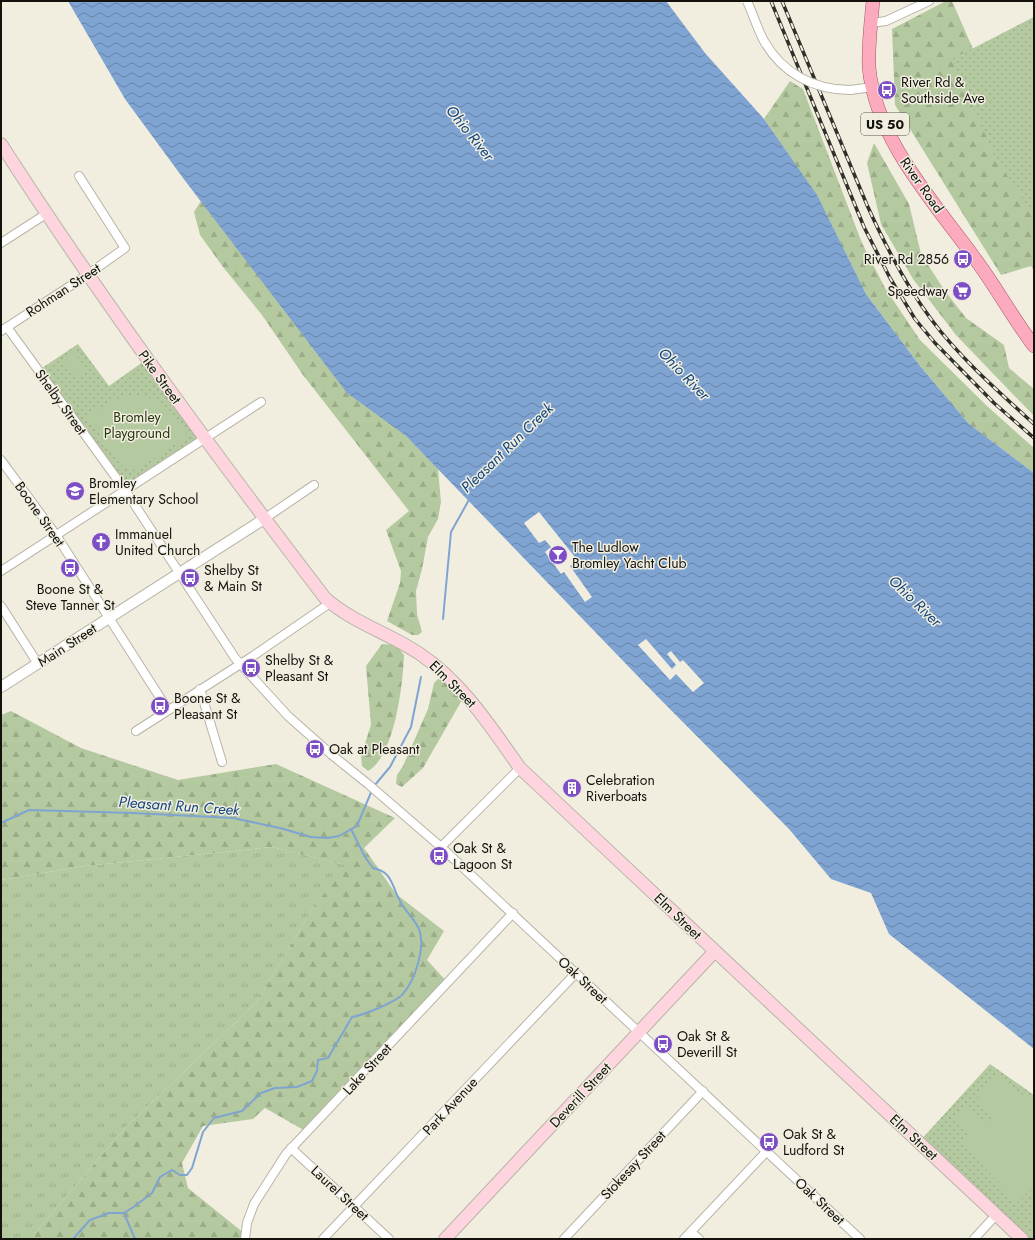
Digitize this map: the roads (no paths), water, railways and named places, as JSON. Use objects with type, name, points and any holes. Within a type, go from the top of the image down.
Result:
[{"type":"main road","name":"River Road","points":[[873,1],[870,69],[877,102],[894,144],[1034,346]]},
{"type":"main road","name":"Pike Street","points":[[1,144],[87,275],[264,519],[330,603]]},
{"type":"main road","name":"Elm Street","points":[[330,603],[342,612],[391,637],[433,663],[467,695],[520,768],[1022,1239]]},
{"type":"main road","name":"Deverill Street","points":[[445,1239],[640,1032],[714,951]]},
{"type":"street","points":[[748,1],[763,39],[775,57],[785,67],[812,84],[833,89],[850,90],[873,87]]},
{"type":"street","points":[[871,24],[886,21],[929,1]]},
{"type":"street","name":"Rohman Street","points":[[4,329],[87,275],[125,248],[79,176]]},
{"type":"street","points":[[1,243],[46,214]]},
{"type":"street","name":"Shelby Street","points":[[4,329],[125,490],[240,664],[300,727]]},
{"type":"street","points":[[1,571],[261,402]]},
{"type":"street","name":"Boone Street","points":[[1,460],[56,535],[168,710]]},
{"type":"street","name":"Main Street","points":[[1,687],[264,519],[314,485]]},
{"type":"street","points":[[136,731],[240,664],[330,603]]},
{"type":"street","points":[[1,606],[38,664]]},
{"type":"street","points":[[200,689],[222,762]]},
{"type":"street","name":"Oak Street","points":[[300,727],[441,847],[860,1239]]},
{"type":"street","points":[[441,847],[520,768]]},
{"type":"street","name":"Lake Street","points":[[245,1239],[247,1223],[254,1204],[277,1165],[513,913]]},
{"type":"street","name":"Park Avenue","points":[[323,1239],[576,972]]},
{"type":"street","name":"Stokesay Street","points":[[564,1239],[703,1091]]},
{"type":"street","name":"Laurel Street","points":[[292,1148],[389,1239]]},
{"type":"street","points":[[684,1239],[767,1151]]},
{"type":"street","points":[[974,1239],[996,1215]]},
{"type":"street","points":[[691,1232],[699,1239]]},
{"type":"water","name":"Ohio River","points":[[68,1],[666,1],[705,53],[764,119],[817,195],[866,294],[920,366],[969,424],[1034,473],[1034,1049],[889,934],[871,893],[831,879],[789,829],[656,695],[405,435],[347,393],[183,178],[125,99]]},
{"type":"waterway","name":"Pleasant Run Creek","points":[[443,619],[451,532],[470,498]]},
{"type":"waterway","name":"Pleasant Run Creek","points":[[374,786],[390,767],[411,727],[421,677]]},
{"type":"waterway","name":"Pleasant Run Creek","points":[[1,823],[29,810],[132,813],[233,818],[280,828],[311,837],[327,838],[339,836],[357,826],[372,790]]},
{"type":"waterway","points":[[73,1239],[90,1220],[109,1213],[124,1213],[135,1206],[152,1193],[160,1177],[172,1170],[180,1175],[187,1175],[192,1168],[203,1132],[214,1118],[242,1111],[261,1093],[275,1088],[297,1087],[312,1081],[317,1071],[318,1060],[328,1058],[352,1017],[392,1002],[402,995],[407,989],[418,964],[421,945],[419,929],[415,921],[402,905],[391,880],[380,870],[373,868],[365,857],[351,829]]},
{"type":"waterway","points":[[124,1213],[135,1239]]},
{"type":"railway","points":[[771,1],[864,227],[890,278],[915,319],[935,343],[994,403],[1034,438]]},
{"type":"railway","points":[[782,1],[867,205],[904,278],[931,319],[954,347],[1007,400],[1034,424]]},
{"type":"place","name":"River Rd & Southside Ave","points":[[887,90]]},
{"type":"place","name":"River Rd 2856","points":[[963,259]]},
{"type":"place","name":"Speedway","points":[[962,291]]},
{"type":"place","name":"Bromley Elementary School","points":[[75,491]]},
{"type":"place","name":"Immanuel United Church","points":[[101,542]]},
{"type":"place","name":"The Ludlow Bromley Yacht Club","points":[[558,555]]},
{"type":"place","name":"Boone St & Steve Tanner St","points":[[70,568]]},
{"type":"place","name":"Shelby St & Main St","points":[[190,578]]},
{"type":"place","name":"Shelby St & Pleasant St","points":[[251,668]]},
{"type":"place","name":"Boone St & Pleasant St","points":[[160,706]]},
{"type":"place","name":"Oak at Pleasant","points":[[315,749]]},
{"type":"place","name":"Celebration Riverboats","points":[[572,788]]},
{"type":"place","name":"Oak St & Lagoon St","points":[[439,856]]},
{"type":"place","name":"Oak St & Deverill St","points":[[663,1044]]},
{"type":"place","name":"Oak St & Ludford St","points":[[769,1142]]},
{"type":"park label","name":"Bromley Playground","points":[[137,426]]}]
